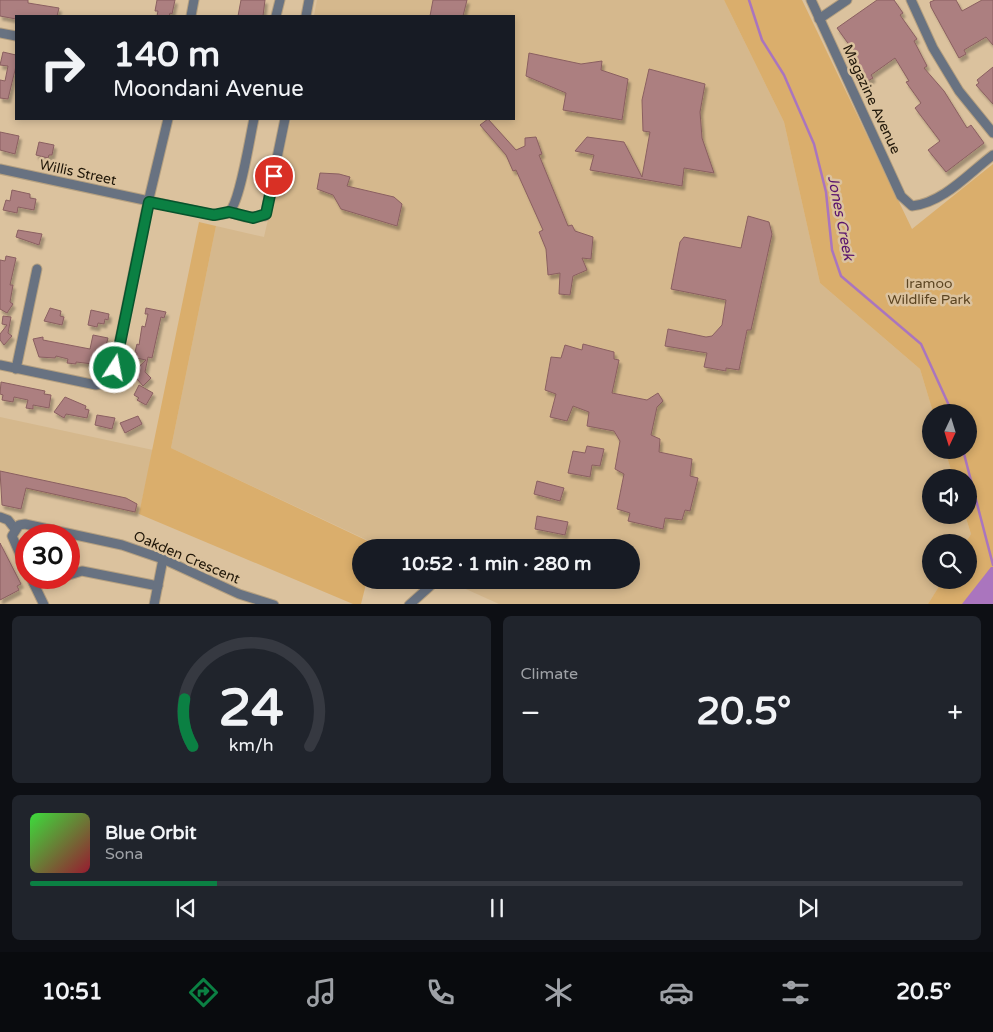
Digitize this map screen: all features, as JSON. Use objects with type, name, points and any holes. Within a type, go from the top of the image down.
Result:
[{"type":"street","points":[[191,15],[194,0]]},
{"type":"street","points":[[276,15],[280,0]]},
{"type":"street","points":[[306,15],[309,0]]},
{"type":"street","name":"Magazine Avenue","points":[[811,0],[901,196],[912,206],[926,205],[939,198],[993,155]]},
{"type":"street","points":[[820,19],[847,0]]},
{"type":"street","points":[[911,0],[933,48],[959,91],[993,133]]},
{"type":"street","points":[[0,33],[15,36]]},
{"type":"street","points":[[0,365],[96,385],[108,383],[112,378],[168,120]]},
{"type":"street","points":[[229,212],[237,196],[254,120]]},
{"type":"street","name":"Willis Street","points":[[0,169],[214,215],[229,212],[245,217],[265,216],[285,120]]},
{"type":"street","points":[[16,369],[36,269]]},
{"type":"street","points":[[0,516],[8,520],[15,529],[12,536],[15,544]]},
{"type":"street","name":"Oakden Crescent","points":[[80,536],[122,545],[163,559],[239,594],[274,604]]},
{"type":"street","points":[[154,604],[163,559]]},
{"type":"street","points":[[80,572],[158,586]]},
{"type":"street","points":[[37,589],[44,604]]},
{"type":"street","points":[[409,604],[426,589]]},
{"type":"shaded area","points":[[317,0],[724,0],[784,122],[820,283],[920,369],[931,404],[922,404],[922,459],[948,459],[951,469],[922,469],[922,524],[968,524],[971,534],[922,534],[922,589],[937,589],[928,604],[499,604],[466,589],[640,589],[640,539],[365,539],[171,448],[216,226],[264,237],[291,120],[515,120],[515,15],[314,15]]},
{"type":"shaded area","points":[[0,417],[153,450],[139,514],[0,484]]},
{"type":"shaded area","points":[[993,567],[993,604],[962,604],[974,589],[977,589],[977,585]]},
{"type":"green space","name":"Iramoo Wildlife Park","points":[[724,0],[802,0],[912,229],[993,164],[993,604],[928,604],[937,589],[977,589],[977,534],[971,534],[968,524],[977,524],[977,469],[951,469],[948,459],[978,459],[978,404],[931,404],[920,369],[820,283],[784,122]]},
{"type":"green space","points":[[199,222],[216,226],[171,448],[363,539],[352,539],[352,589],[365,589],[361,604],[353,604],[139,514]]},
{"type":"building","points":[[0,0],[28,0],[28,3],[59,8],[57,15],[15,15],[15,19],[0,16]]},
{"type":"building","points":[[157,0],[175,0],[172,14],[157,15],[158,11],[155,11]]},
{"type":"building","points":[[241,0],[265,0],[263,15],[238,15]]},
{"type":"building","points":[[433,0],[467,0],[463,15],[430,15]]},
{"type":"building","points":[[877,0],[894,0],[903,13],[900,15],[917,39],[914,41],[927,66],[924,68],[944,91],[967,128],[971,125],[984,143],[946,172],[928,150],[940,141],[915,108],[921,103],[906,82],[909,81],[895,58],[871,75],[873,78],[866,82],[852,60],[852,56],[855,53],[837,28]]},
{"type":"building","points":[[935,0],[956,0],[962,11],[982,0],[993,0],[993,45],[986,37],[964,50],[966,54],[959,58],[931,7],[930,2]]},
{"type":"building","points":[[3,52],[15,55],[15,70],[8,99],[0,98],[0,80],[5,81],[8,66],[0,65]]},
{"type":"building","points":[[529,53],[581,64],[602,61],[601,70],[628,79],[622,120],[563,110],[566,93],[526,76]]},
{"type":"building","points":[[993,67],[993,104],[976,85],[979,83],[977,80]]},
{"type":"building","points":[[649,69],[705,84],[700,112],[702,138],[714,173],[684,168],[682,186],[590,170],[594,155],[575,151],[587,137],[624,142],[642,177],[650,132],[643,131],[642,100]]},
{"type":"building","points":[[489,120],[516,150],[525,146],[525,138],[536,137],[542,154],[539,155],[568,226],[572,225],[575,231],[593,237],[591,259],[582,258],[587,270],[573,276],[570,295],[559,294],[560,273],[548,275],[546,249],[539,232],[543,230],[516,170],[513,171],[506,155],[480,125]]},
{"type":"building","points":[[0,132],[19,136],[15,154],[0,150]]},
{"type":"building","points":[[39,142],[54,145],[52,155],[49,155],[48,158],[36,155]]},
{"type":"building","points":[[320,173],[339,174],[350,177],[347,186],[394,197],[402,204],[397,226],[341,209],[333,195],[317,189]]},
{"type":"building","points":[[12,190],[30,194],[30,198],[36,199],[34,210],[18,207],[17,213],[3,210],[6,200],[10,201]]},
{"type":"building","points":[[748,216],[769,222],[772,234],[751,330],[747,330],[739,370],[726,368],[726,371],[704,367],[707,353],[665,346],[668,329],[706,337],[712,336],[722,325],[726,300],[671,289],[680,242],[684,237],[741,248]]},
{"type":"building","points":[[18,230],[42,234],[39,245],[16,237]]},
{"type":"building","points":[[6,256],[16,258],[10,285],[13,285],[10,302],[13,304],[7,313],[0,309],[0,260],[5,261]]},
{"type":"building","points":[[50,308],[61,311],[60,316],[64,317],[62,325],[44,321]]},
{"type":"building","points":[[146,308],[166,312],[164,318],[161,317],[152,358],[148,357],[145,372],[151,378],[143,386],[132,373],[146,360],[136,358],[137,353],[135,352],[137,344],[139,345],[142,326],[145,327],[148,314],[145,314]]},
{"type":"building","points":[[91,310],[109,314],[108,320],[105,319],[104,324],[98,323],[97,327],[88,325]]},
{"type":"building","points":[[3,316],[11,317],[8,333],[12,336],[4,345],[0,340],[0,334],[7,325],[2,324]]},
{"type":"building","points":[[93,335],[108,338],[101,365],[76,362],[76,364],[67,363],[68,359],[56,356],[55,358],[39,357],[33,339],[43,337],[43,340],[90,349]]},
{"type":"building","points":[[583,344],[614,352],[614,359],[619,360],[612,393],[647,400],[658,393],[663,401],[657,407],[651,435],[660,439],[659,452],[692,459],[690,476],[698,478],[690,511],[685,510],[682,520],[665,518],[663,529],[628,521],[630,513],[617,509],[624,474],[615,469],[620,441],[614,431],[587,426],[589,412],[573,406],[567,421],[550,417],[556,394],[545,390],[551,357],[561,358],[565,345],[582,350]]},
{"type":"building","points":[[1,382],[45,391],[44,394],[51,395],[49,408],[33,405],[33,409],[26,408],[28,400],[14,397],[13,402],[2,400],[3,395],[0,394]]},
{"type":"building","points":[[139,385],[153,393],[146,405],[137,400],[139,398],[134,395]]},
{"type":"building","points":[[65,397],[86,406],[85,409],[89,410],[87,418],[66,414],[64,418],[54,412]]},
{"type":"building","points":[[97,415],[115,418],[112,429],[95,425]]},
{"type":"building","points":[[138,416],[142,424],[125,433],[120,423]]},
{"type":"building","points":[[587,446],[604,449],[600,466],[592,465],[590,477],[568,473],[573,451],[585,453]]},
{"type":"building","points":[[0,471],[126,498],[137,504],[135,512],[26,488],[21,509],[2,505]]},
{"type":"building","points":[[537,481],[564,488],[560,501],[534,494]]},
{"type":"building","points":[[537,516],[568,522],[565,535],[535,529]]},
{"type":"building","points":[[0,543],[15,572],[15,589],[19,590],[0,600]]},
{"type":"waterway","name":"Jones Creek","points":[[749,0],[762,40],[784,75],[814,144],[826,192],[832,250],[841,276],[921,344],[948,404]]},
{"type":"waterway","name":"Jones Creek","points":[[965,459],[993,565]]},
{"type":"route","points":[[115,368],[149,202],[214,215],[229,212],[245,217],[262,217],[266,214],[274,176]]}]
